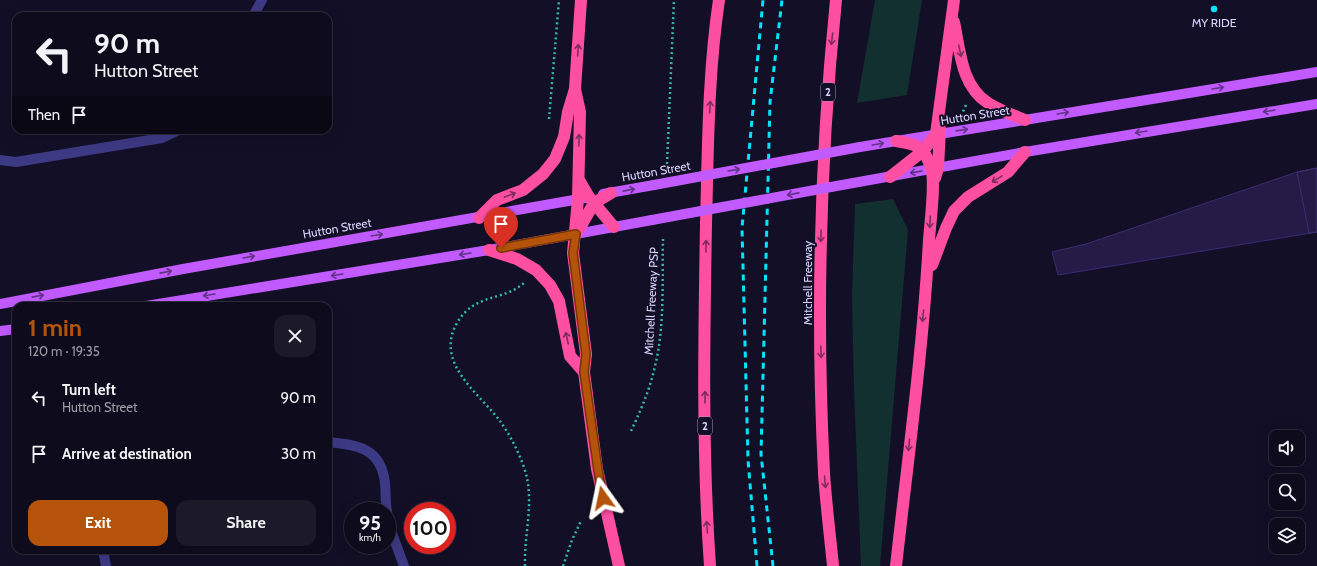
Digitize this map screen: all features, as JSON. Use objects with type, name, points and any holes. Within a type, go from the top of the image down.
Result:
[{"type":"highway","points":[[479,218],[497,200],[523,190],[543,174],[555,159],[564,137],[568,112],[575,89],[581,0]]},
{"type":"highway","name":"2","points":[[710,566],[705,501],[705,285],[708,138],[715,26],[719,0]]},
{"type":"highway","name":"Mitchell Freeway","points":[[833,566],[824,473],[820,313],[822,183],[830,59],[836,0]]},
{"type":"highway","points":[[896,566],[927,277],[932,192],[938,134],[938,116],[954,0]]},
{"type":"highway","points":[[952,13],[965,77],[975,92],[987,103],[1025,120]]},
{"type":"highway","points":[[575,89],[580,112],[579,179],[587,200],[614,227]]},
{"type":"highway","points":[[890,176],[923,151],[938,134]]},
{"type":"highway","points":[[896,141],[915,144],[923,151],[935,168]]},
{"type":"highway","points":[[927,277],[954,211],[968,197],[1008,172],[1025,152]]},
{"type":"highway","points":[[587,200],[611,193]]},
{"type":"highway","points":[[587,200],[576,234],[573,253],[586,354],[584,372],[598,470],[619,566]]},
{"type":"highway","points":[[489,250],[524,263],[536,270],[550,285],[559,301],[570,356],[584,372]]},
{"type":"main road","name":"Hutton Street","points":[[611,193],[860,147],[1317,72]]},
{"type":"main road","points":[[170,302],[489,250],[1025,152],[1317,104]]},
{"type":"main road","name":"Hutton Street","points":[[0,304],[309,246],[587,200]]},
{"type":"main road","points":[[0,331],[12,330]]},
{"type":"street","points":[[255,12],[262,0]]},
{"type":"street","points":[[0,160],[16,162],[138,143],[162,138],[170,134]]},
{"type":"street","points":[[332,443],[364,447],[379,461],[384,481],[386,502]]},
{"type":"street","points":[[396,544],[404,566]]},
{"type":"street","points":[[104,554],[106,566]]},
{"type":"path","points":[[549,123],[559,0]]},
{"type":"path","points":[[666,164],[674,0]]},
{"type":"path","name":"Mitchell Freeway PSP","points":[[631,431],[648,390],[656,365],[660,338],[664,238]]},
{"type":"path","points":[[525,566],[530,508],[527,478],[516,449],[500,422],[459,375],[453,361],[451,347],[452,335],[457,323],[466,311],[478,302],[518,289],[529,278]]},
{"type":"path","points":[[563,566],[572,540],[581,521]]},
{"type":"green space","points":[[875,0],[922,0],[907,95],[857,103]]},
{"type":"green space","points":[[893,199],[908,230],[880,566],[861,566],[852,297],[855,204]]},
{"type":"building","points":[[1317,168],[1317,232],[1058,275],[1052,252],[1086,244],[1297,172]]},
{"type":"building","points":[[1317,168],[1317,232],[1309,233],[1297,172]]},
{"type":"railway","points":[[757,566],[748,460],[742,228],[763,0]]},
{"type":"railway","points":[[773,566],[761,454],[770,102],[782,0]]},
{"type":"place","name":"MY RIDE","points":[[1214,9]]},
{"type":"route","points":[[501,248],[576,234],[573,253],[586,354],[584,372],[603,498]]}]
